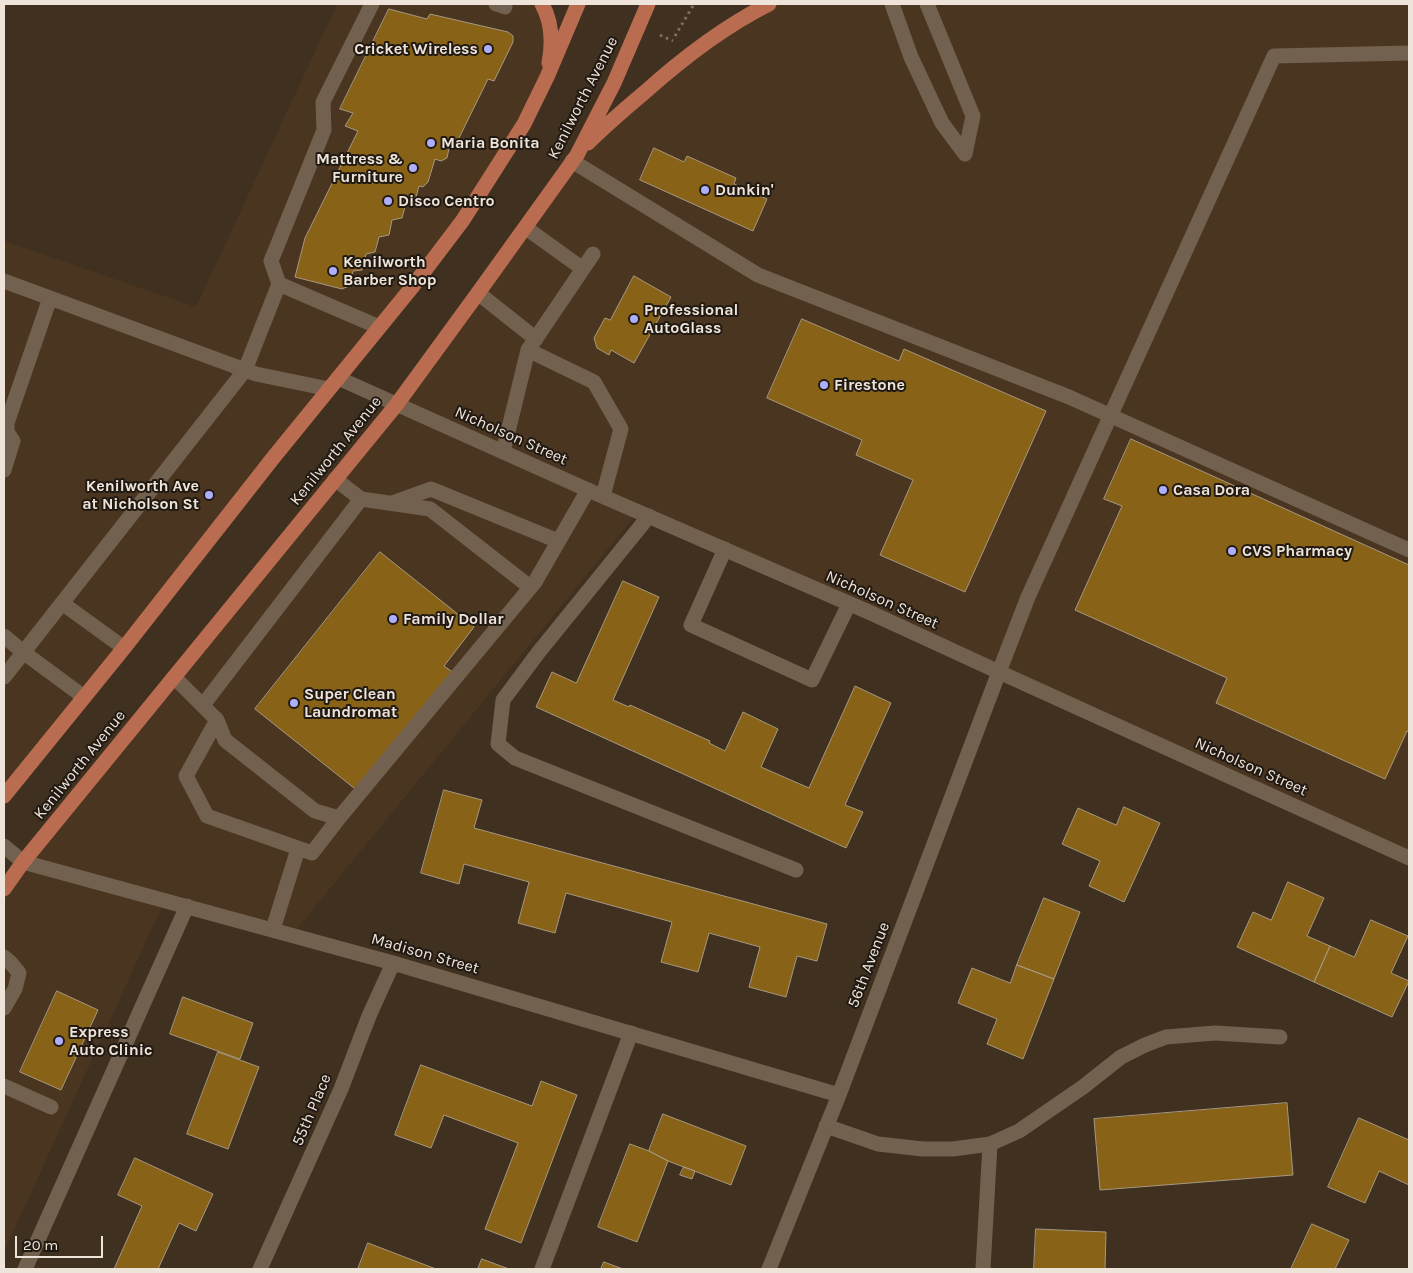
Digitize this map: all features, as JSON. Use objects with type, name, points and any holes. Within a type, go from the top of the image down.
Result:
[{"type":"main road","points":[[542,4],[551,31],[548,77]]},
{"type":"main road","points":[[5,791],[124,648],[463,220],[524,124],[548,77],[578,4]]},
{"type":"main road","name":"Kenilworth Avenue","points":[[4,889],[23,862],[397,404],[526,228],[574,158],[614,83],[648,4]]},
{"type":"main road","points":[[574,158],[604,127],[676,64],[719,32],[769,4]]},
{"type":"street","points":[[4,677],[245,370],[279,284],[271,261],[324,130],[324,102],[372,4]]},
{"type":"street","points":[[892,4],[911,57],[942,124],[965,154],[973,116],[927,4]]},
{"type":"street","name":"56th Avenue","points":[[769,1269],[839,1095],[1028,597],[1274,56],[1409,53]]},
{"type":"street","points":[[574,158],[758,275],[1069,397],[1409,550]]},
{"type":"street","points":[[526,228],[583,269]]},
{"type":"street","points":[[503,452],[532,345],[593,254]]},
{"type":"street","name":"Nicholson Street","points":[[4,281],[256,374],[334,384],[397,404],[849,604],[1409,858]]},
{"type":"street","points":[[279,284],[379,327]]},
{"type":"street","points":[[478,293],[532,345],[594,382],[621,429],[603,496]]},
{"type":"street","points":[[4,470],[13,441],[7,432],[7,423],[50,298]]},
{"type":"street","points":[[335,479],[361,499],[430,509],[530,587]]},
{"type":"street","points":[[391,504],[432,488],[558,541]]},
{"type":"street","points":[[217,720],[186,776],[207,816],[312,853],[534,582],[588,490]]},
{"type":"street","points":[[203,705],[361,499]]},
{"type":"street","points":[[649,516],[538,653],[503,700],[498,744],[515,758],[796,870]]},
{"type":"street","points":[[725,549],[691,625],[812,680],[849,604]]},
{"type":"street","points":[[62,603],[124,648]]},
{"type":"street","points":[[4,636],[84,697]]},
{"type":"street","points":[[174,677],[217,720],[225,740],[315,811],[339,818]]},
{"type":"street","name":"Madison Street","points":[[4,846],[23,862],[393,963],[839,1095]]},
{"type":"street","points":[[273,929],[298,849]]},
{"type":"street","points":[[26,1269],[187,906]]},
{"type":"street","points":[[4,957],[19,973],[15,989],[4,1008]]},
{"type":"street","name":"55th Place","points":[[260,1269],[340,1089],[369,1016],[393,963]]},
{"type":"street","points":[[542,1269],[631,1033]]},
{"type":"street","points":[[826,1126],[878,1144],[923,1149],[953,1149],[990,1144],[1026,1126],[1083,1087],[1121,1057],[1145,1045],[1166,1038],[1215,1033],[1280,1036]]},
{"type":"street","points":[[4,1086],[51,1107]]},
{"type":"street","points":[[983,1269],[990,1144]]},
{"type":"path","points":[[672,41],[694,4]]},
{"type":"shaded area","points":[[337,4],[542,4],[547,77],[485,186],[4,796],[4,241],[196,307]]},
{"type":"shaded area","points":[[769,4],[1409,4],[1409,858],[639,511],[292,935],[165,900],[4,1252],[4,889],[397,404],[604,127]]},
{"type":"building","points":[[389,9],[427,19],[430,14],[508,32],[513,36],[513,42],[494,81],[488,79],[458,140],[451,139],[447,158],[441,161],[435,159],[428,182],[423,187],[419,186],[415,201],[406,203],[402,218],[392,220],[389,235],[379,237],[375,252],[366,254],[362,270],[353,271],[349,286],[342,289],[295,277],[305,238],[358,131],[345,126],[353,113],[340,109]]},
{"type":"building","points":[[654,148],[684,162],[687,156],[736,178],[734,184],[767,199],[753,231],[640,180]]},
{"type":"building","name":"Professional AutoGlass","points":[[634,276],[671,297],[634,363],[611,350],[609,355],[597,348],[594,338],[605,318],[610,320]]},
{"type":"building","points":[[802,319],[899,361],[904,349],[1046,411],[965,592],[880,555],[913,480],[856,455],[862,440],[767,398]]},
{"type":"building","points":[[1131,439],[1409,565],[1409,732],[1407,731],[1385,779],[1216,703],[1227,678],[1075,610],[1122,506],[1104,499]]},
{"type":"building","points":[[380,552],[474,627],[444,666],[454,673],[359,792],[255,709]]},
{"type":"building","points":[[623,581],[659,597],[613,700],[629,707],[630,705],[710,741],[709,743],[725,751],[743,712],[778,729],[761,767],[809,788],[855,686],[891,703],[845,805],[863,812],[846,848],[536,707],[552,672],[576,683]]},
{"type":"building","points":[[444,790],[482,800],[474,828],[827,924],[817,961],[797,956],[786,997],[749,987],[760,947],[709,933],[698,972],[661,962],[672,922],[566,893],[555,933],[518,923],[529,882],[464,864],[459,884],[421,873]]},
{"type":"building","points":[[1124,807],[1160,823],[1124,902],[1089,886],[1100,861],[1062,844],[1078,808],[1116,825]]},
{"type":"building","points":[[1288,882],[1324,898],[1307,936],[1330,946],[1314,982],[1237,947],[1253,912],[1271,920]]},
{"type":"building","points":[[1044,898],[1080,912],[1054,979],[1017,965]]},
{"type":"building","points":[[1371,920],[1408,936],[1391,973],[1409,981],[1392,1017],[1314,982],[1330,946],[1354,957]]},
{"type":"building","points":[[1017,965],[1054,979],[1023,1059],[987,1044],[997,1019],[958,1003],[972,968],[1010,983]]},
{"type":"building","name":"Express Auto Clinic","points":[[57,991],[98,1010],[61,1090],[20,1072]]},
{"type":"building","points":[[183,997],[253,1023],[240,1059],[170,1034]]},
{"type":"building","points":[[218,1052],[259,1067],[228,1149],[187,1134]]},
{"type":"building","points":[[421,1065],[532,1106],[541,1081],[577,1095],[521,1243],[485,1229],[518,1143],[444,1115],[431,1148],[395,1135]]},
{"type":"building","points":[[1287,1103],[1293,1175],[1100,1190],[1094,1119]]},
{"type":"building","points":[[663,1114],[746,1146],[731,1185],[668,1161],[649,1151]]},
{"type":"building","points":[[1359,1118],[1409,1140],[1409,1185],[1379,1171],[1365,1203],[1328,1187]]},
{"type":"building","points":[[630,1144],[668,1161],[637,1242],[598,1227]]},
{"type":"building","points":[[135,1158],[213,1194],[196,1231],[179,1223],[158,1269],[114,1269],[142,1206],[118,1195]]},
{"type":"building","points":[[684,1167],[695,1171],[692,1179],[680,1175]]},
{"type":"building","points":[[1312,1224],[1349,1240],[1335,1269],[1291,1269]]},
{"type":"building","points":[[1036,1229],[1106,1232],[1105,1269],[1034,1269]]},
{"type":"building","points":[[368,1243],[436,1269],[358,1269]]},
{"type":"building","points":[[482,1259],[509,1269],[478,1269]]},
{"type":"building","points":[[604,1262],[623,1269],[601,1269]]},
{"type":"place","name":"Cricket Wireless","points":[[488,49]]},
{"type":"place","name":"Maria Bonita","points":[[431,143]]},
{"type":"place","name":"Mattress & Furniture","points":[[413,168]]},
{"type":"place","name":"Dunkin'","points":[[705,190]]},
{"type":"place","name":"Disco Centro","points":[[388,201]]},
{"type":"place","name":"Kenilworth Barber Shop","points":[[333,271]]},
{"type":"place","name":"Professional AutoGlass","points":[[634,319]]},
{"type":"place","name":"Firestone","points":[[824,385]]},
{"type":"place","name":"Casa Dora","points":[[1163,490]]},
{"type":"place","name":"Kenilworth Ave at Nicholson St","points":[[209,495]]},
{"type":"place","name":"CVS Pharmacy","points":[[1232,551]]},
{"type":"place","name":"Family Dollar","points":[[393,619]]},
{"type":"place","name":"Super Clean Laundromat","points":[[294,703]]},
{"type":"place","name":"Express Auto Clinic","points":[[59,1041]]}]
